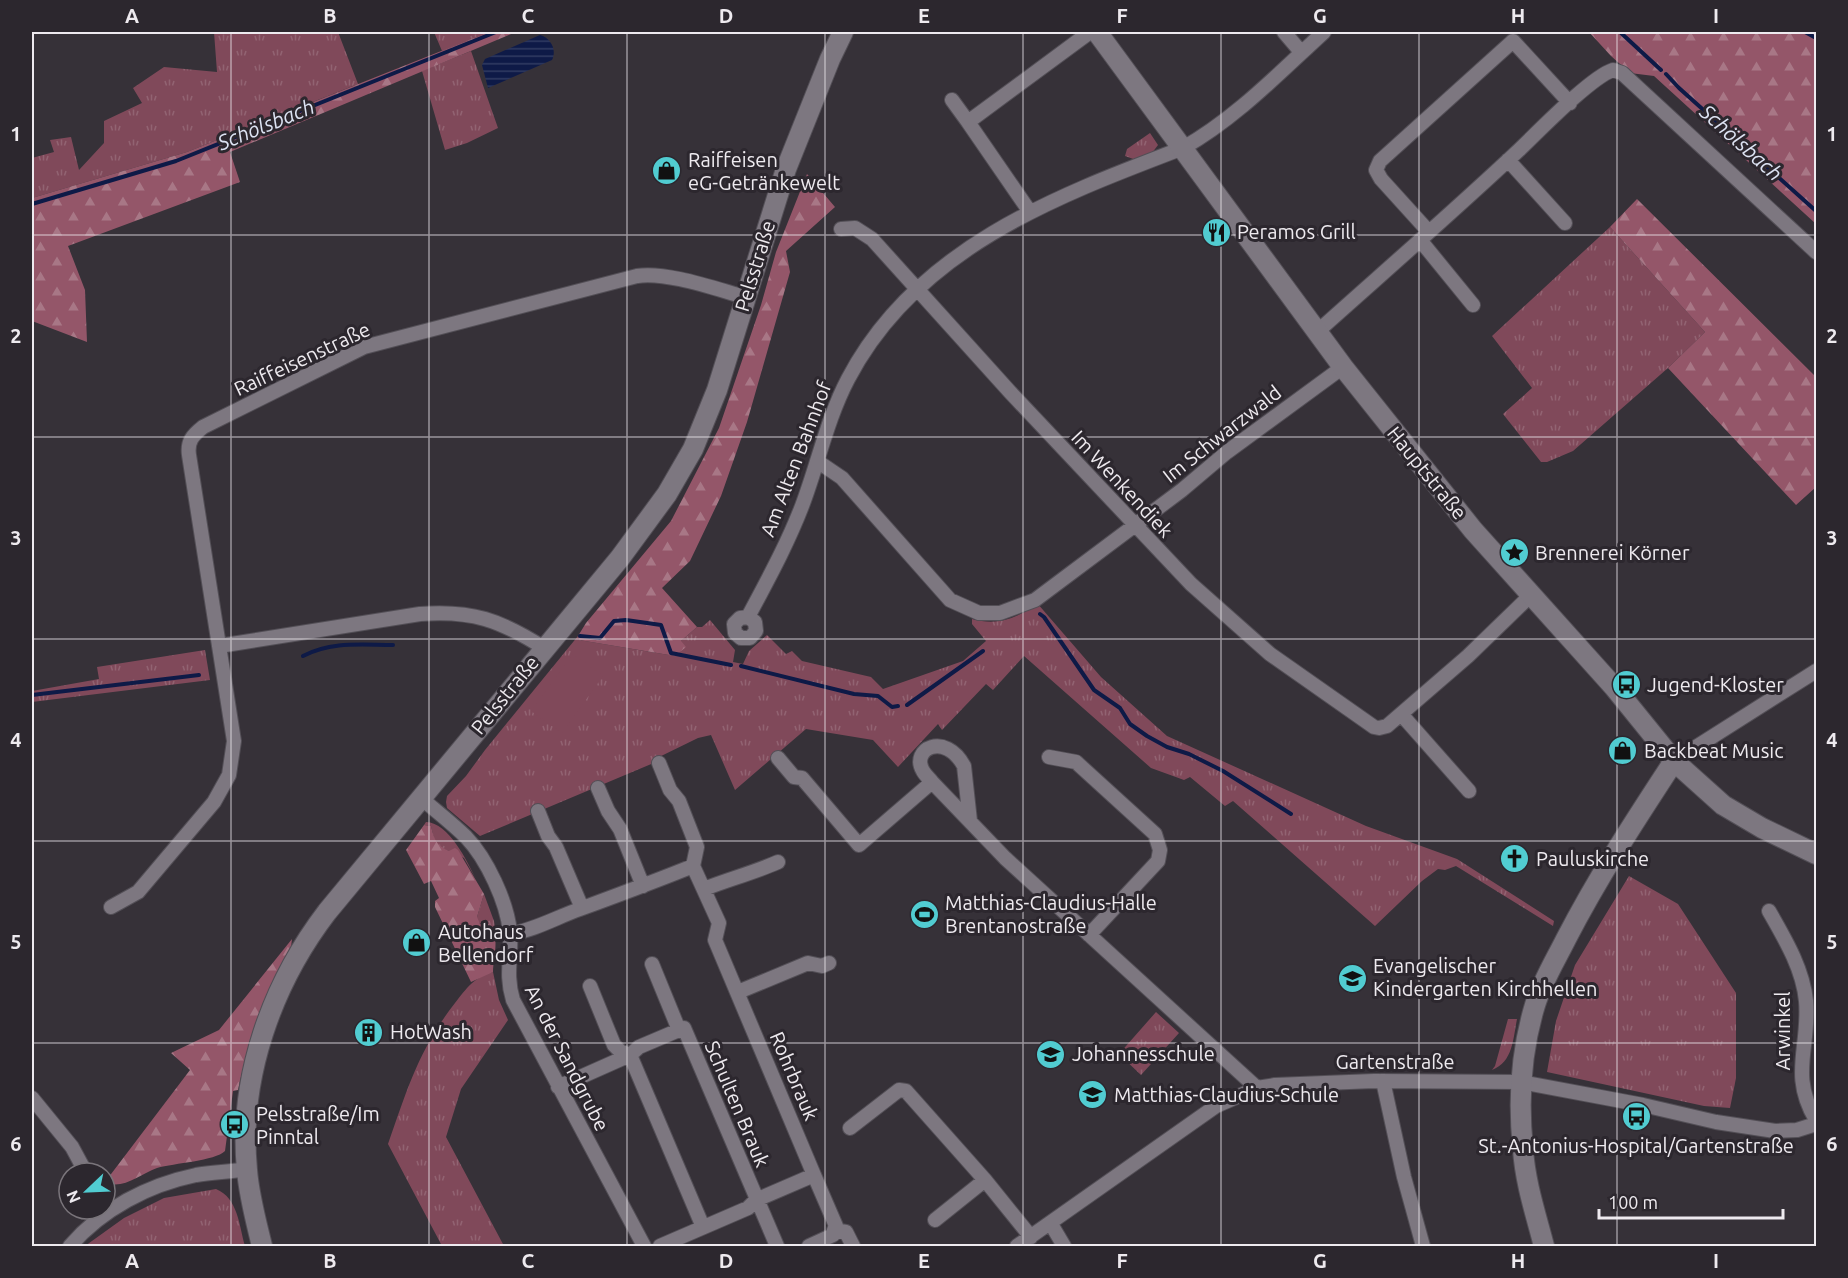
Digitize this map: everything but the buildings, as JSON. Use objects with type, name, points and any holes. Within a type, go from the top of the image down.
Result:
[{"type":"street","name":"Pelsstraße","points":[[262,1246],[247,1169],[246,1124],[251,1083],[262,1034],[281,986],[312,932],[633,542],[678,476],[693,448],[717,390],[786,169],[843,32]]},
{"type":"street","points":[[968,122],[1090,32]]},
{"type":"street","name":"Hauptstraße","points":[[1097,32],[1343,367],[1463,518],[1614,687],[1674,761],[1723,805],[1762,828],[1816,854]]},
{"type":"street","points":[[1284,32],[1301,52]]},
{"type":"street","name":"Am Alten Bahnhof","points":[[748,616],[801,509],[818,461],[824,433],[848,379],[870,343],[915,288],[984,237],[1030,212],[1083,187],[1183,148],[1232,116],[1324,32]]},
{"type":"street","points":[[1473,305],[1376,170],[1380,161],[1513,41],[1570,103]]},
{"type":"street","points":[[1318,331],[1570,103],[1603,74],[1613,70],[1622,73],[1816,252]]},
{"type":"street","points":[[952,100],[1030,212]]},
{"type":"street","points":[[1508,160],[1565,224]]},
{"type":"street","name":"Im Wenkendiek","points":[[841,229],[855,228],[872,239],[1191,584],[1244,632],[1313,685],[1374,727],[1387,726],[1468,656],[1531,595]]},
{"type":"street","name":"Raiffeisenstraße","points":[[111,907],[138,892],[214,802],[229,775],[234,741],[189,455],[190,439],[204,427],[364,347],[637,276],[665,277],[745,297]]},
{"type":"street","name":"Im Schwarzwald","points":[[818,461],[842,478],[951,600],[979,613],[1000,613],[1035,600],[1343,367]]},
{"type":"street","points":[[219,646],[420,614],[449,613],[476,616],[493,621],[544,648]]},
{"type":"street","points":[[1544,1246],[1523,1151],[1521,1082],[1532,1018],[1544,984],[1586,900],[1674,761],[1816,671]]},
{"type":"street","points":[[1401,714],[1469,791]]},
{"type":"street","points":[[970,821],[964,766],[960,759],[947,747],[940,745],[927,749],[921,757],[920,764],[923,772],[1005,858],[1257,1088]]},
{"type":"street","points":[[1050,757],[1076,762],[1155,834],[1160,849],[1158,861],[1089,935]]},
{"type":"street","points":[[778,758],[794,777],[802,778],[860,845],[932,782]]},
{"type":"street","name":"Rohrbrauk","points":[[658,763],[670,790],[679,801],[697,847],[693,866],[718,923],[716,940],[836,1226],[834,1230]]},
{"type":"street","points":[[598,788],[608,811],[620,829],[643,886]]},
{"type":"street","name":"An der Sandgrube","points":[[421,798],[464,835],[476,849],[501,896],[508,916],[510,934],[508,978],[513,1000],[644,1246]]},
{"type":"street","points":[[538,812],[582,908]]},
{"type":"street","points":[[704,889],[778,862]]},
{"type":"street","points":[[510,934],[528,930],[582,908],[601,903],[693,866]]},
{"type":"street","name":"Arwinkel","points":[[1769,911],[1789,948],[1805,992],[1806,1011],[1801,1069],[1803,1089],[1816,1122]]},
{"type":"street","points":[[738,992],[808,963],[822,966],[829,963]]},
{"type":"street","name":"Schulten Brauk","points":[[652,964],[679,1030]]},
{"type":"street","points":[[590,986],[614,1045],[620,1051],[630,1055],[703,1227]]},
{"type":"street","name":"Schulten Brauk","points":[[558,1087],[630,1055],[639,1047],[684,1028],[756,1200]]},
{"type":"street","points":[[1383,1081],[1404,1177],[1423,1246]]},
{"type":"street","name":"Gartenstraße","points":[[1017,1246],[1216,1106],[1257,1088],[1275,1084],[1383,1081],[1521,1082],[1643,1105],[1716,1122],[1775,1131],[1797,1130],[1816,1122]]},
{"type":"street","points":[[850,1128],[899,1090],[906,1090],[985,1180],[1031,1237]]},
{"type":"street","points":[[32,1098],[72,1147],[80,1161]]},
{"type":"street","points":[[117,1204],[161,1185],[197,1175],[247,1169]]},
{"type":"street","points":[[660,1246],[748,1208],[756,1200],[814,1175]]},
{"type":"street","points":[[935,1220],[985,1180]]},
{"type":"street","points":[[756,1200],[777,1246]]},
{"type":"street","points":[[70,1246],[97,1221]]},
{"type":"street","points":[[1051,1224],[1064,1246]]},
{"type":"street","points":[[809,1246],[833,1235],[834,1230],[846,1232],[853,1246]]},
{"type":"green space","points":[[214,32],[338,32],[358,84],[187,152],[32,198],[32,158],[54,152],[50,140],[71,137],[79,170],[104,143],[104,121],[142,103],[133,88],[164,67],[217,72]]},
{"type":"green space","points":[[434,32],[489,32],[442,51]]},
{"type":"green space","points":[[489,32],[516,32],[230,152],[240,182],[68,246],[85,290],[87,342],[32,321],[32,198],[187,152]]},
{"type":"green space","points":[[1589,32],[1816,32],[1816,224],[1654,76],[1630,73]]},
{"type":"green space","points":[[471,51],[498,128],[467,143],[445,150],[422,71]]},
{"type":"green space","points":[[1150,133],[1158,145],[1152,153],[1136,160],[1125,156],[1127,149]]},
{"type":"green space","points":[[807,174],[835,207],[786,251],[790,272],[747,422],[721,496],[690,561],[662,588],[697,627],[681,641],[686,647],[675,656],[579,640],[578,636],[586,623],[671,521],[719,428],[761,305],[776,252]]},
{"type":"green space","points":[[1637,199],[1816,377],[1816,487],[1796,505],[1668,368],[1705,332],[1610,227]]},
{"type":"green space","points":[[1610,227],[1705,332],[1668,368],[1573,451],[1547,462],[1541,462],[1503,414],[1532,388],[1492,336]]},
{"type":"green space","points":[[1037,603],[1101,677],[1167,736],[1366,826],[1457,859],[1554,921],[1553,926],[1456,866],[1445,870],[1438,869],[1422,881],[1375,926],[1233,801],[1225,806],[1190,777],[1184,780],[1151,768],[1024,656],[993,690],[986,684],[942,730],[938,724],[898,767],[873,740],[806,729],[735,790],[711,735],[698,738],[655,759],[656,762],[480,836],[447,808],[447,796],[466,776],[578,636],[579,640],[675,656],[681,641],[697,627],[702,627],[710,620],[735,650],[733,662],[743,664],[749,651],[767,635],[786,654],[792,651],[802,661],[871,677],[883,689],[963,661],[986,641],[972,624],[972,619],[990,622],[1006,620]]},
{"type":"green space","points":[[205,650],[210,680],[32,702],[32,691],[99,679],[97,667]]},
{"type":"green space","points":[[573,654],[603,676],[562,733],[531,711]]},
{"type":"green space","points":[[426,822],[434,824],[450,836],[462,853],[476,879],[464,858],[435,843],[431,826],[424,825]]},
{"type":"green space","points":[[424,825],[431,826],[438,844],[449,851],[455,848],[458,850],[484,894],[477,917],[480,924],[486,922],[494,932],[496,945],[493,972],[471,982],[435,907],[435,901],[439,898],[431,881],[424,884],[406,850]]},
{"type":"green space","points":[[1629,876],[1678,904],[1736,993],[1736,1078],[1730,1108],[1704,1106],[1547,1072],[1556,1021],[1575,965]]},
{"type":"green space","points":[[484,894],[494,921],[496,935],[494,929],[477,922]]},
{"type":"green space","points":[[292,939],[291,947],[273,981],[259,1016],[238,1090],[233,1091],[225,1151],[213,1157],[157,1168],[131,1181],[117,1184],[117,1166],[190,1070],[171,1053],[219,1030]]},
{"type":"green space","points":[[493,972],[499,1000],[508,1020],[461,1089],[446,1137],[504,1246],[442,1246],[388,1144],[415,1070],[432,1037],[467,988],[476,980]]},
{"type":"green space","points":[[1156,1012],[1179,1033],[1141,1075],[1119,1054]]},
{"type":"green space","points":[[1508,1019],[1517,1019],[1511,1049],[1504,1061],[1492,1070],[1495,1066]]},
{"type":"green space","points":[[216,1189],[223,1193],[233,1205],[245,1246],[85,1246],[124,1218],[164,1198]]},
{"type":"water","points":[[540,35],[552,45],[554,52],[552,60],[488,88],[482,65],[485,59]]},
{"type":"waterway","name":"Schölsbach","points":[[32,204],[176,161],[496,32]]},
{"type":"waterway","name":"Schölsbach","points":[[1620,32],[1661,70]]},
{"type":"waterway","points":[[1805,32],[1816,38]]},
{"type":"waterway","name":"Schölsbach","points":[[1666,74],[1816,211]]},
{"type":"waterway","points":[[1040,614],[1094,690],[1120,708],[1130,724],[1167,747],[1189,754],[1223,771],[1291,814]]},
{"type":"waterway","points":[[580,636],[600,638],[614,621],[626,620],[661,625],[671,653],[731,665]]},
{"type":"waterway","points":[[303,656],[336,646],[393,645]]},
{"type":"waterway","points":[[907,705],[983,651]]},
{"type":"waterway","points":[[741,666],[854,694],[878,696],[892,707],[898,706]]},
{"type":"waterway","points":[[32,695],[199,675]]},
{"type":"place","name":"Raiffeisen eG-Getränkewelt","points":[[667,171]]},
{"type":"place","name":"Peramos Grill","points":[[1216,232]]},
{"type":"place","name":"Brennerei Körner","points":[[1514,553]]},
{"type":"place","name":"Jugend-Kloster","points":[[1626,685]]},
{"type":"place","name":"Backbeat Music","points":[[1623,751]]},
{"type":"place","name":"Pauluskirche","points":[[1515,859]]},
{"type":"place","name":"Matthias-Claudius-Halle Brentanostraße","points":[[924,914]]},
{"type":"place","name":"Autohaus Bellendorf","points":[[417,943]]},
{"type":"place","name":"Evangelischer Kindergarten Kirchhellen","points":[[1352,978]]},
{"type":"place","name":"HotWash","points":[[369,1032]]},
{"type":"place","name":"Johannesschule","points":[[1051,1054]]},
{"type":"place","name":"Matthias-Claudius-Schule","points":[[1093,1095]]},
{"type":"place","name":"St.-Antonius-Hospital/Gartenstraße","points":[[1636,1116]]},
{"type":"place","name":"Pelsstraße/Im Pinntal","points":[[235,1125]]}]
